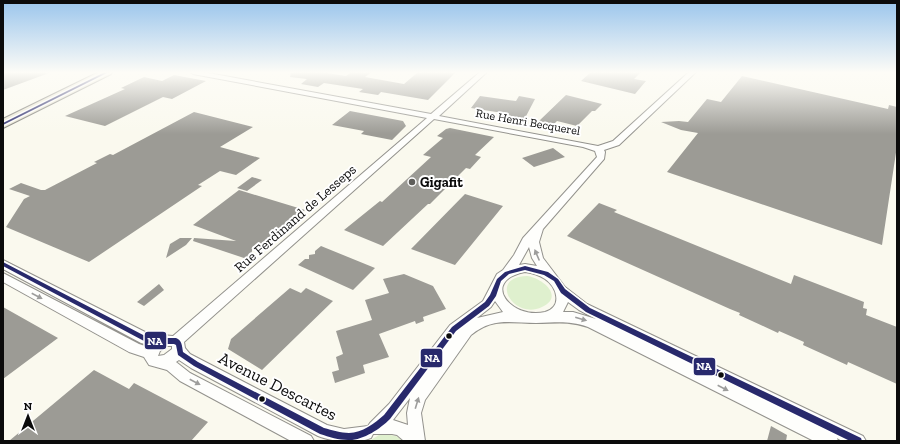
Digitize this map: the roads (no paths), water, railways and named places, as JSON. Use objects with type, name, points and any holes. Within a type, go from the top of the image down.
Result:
[{"type":"main road","points":[[3,122],[60,93]]},
{"type":"main road","points":[[3,122],[64,93]]},
{"type":"street","name":"Rue Henri Becquerel","points":[[304,93],[584,145],[598,149]]},
{"type":"street","name":"Rue Ferdinand de Lesseps","points":[[173,344],[461,93]]},
{"type":"street","points":[[366,434],[394,409],[454,329],[487,304],[499,280],[507,273],[519,257],[527,240],[601,157],[601,152],[598,149],[616,143],[671,93]]},
{"type":"street","points":[[538,228],[534,239],[534,250],[541,263],[559,283],[563,291],[583,307],[858,441]]},
{"type":"street","points":[[3,264],[146,339],[173,344]]},
{"type":"street","points":[[507,273],[517,269],[530,268],[542,271],[553,277]]},
{"type":"street","points":[[3,277],[134,348],[172,366],[185,377],[306,441]]},
{"type":"street","points":[[496,288],[498,299],[505,308],[517,315],[526,317]]},
{"type":"street","points":[[543,317],[552,314],[559,308],[563,302],[563,291]]},
{"type":"street","points":[[415,441],[414,413],[418,397],[467,331],[477,323],[487,319],[526,317],[574,317],[592,323],[830,441]]},
{"type":"street","points":[[156,358],[156,346],[173,344]]},
{"type":"street","points":[[156,358],[171,358],[173,344]]},
{"type":"street","name":"Avenue Descartes","points":[[173,344],[185,358],[323,431],[348,437],[366,434],[384,426],[398,428],[406,432],[415,441]]},
{"type":"place","name":"Gigafit","points":[[412,182]]}]
